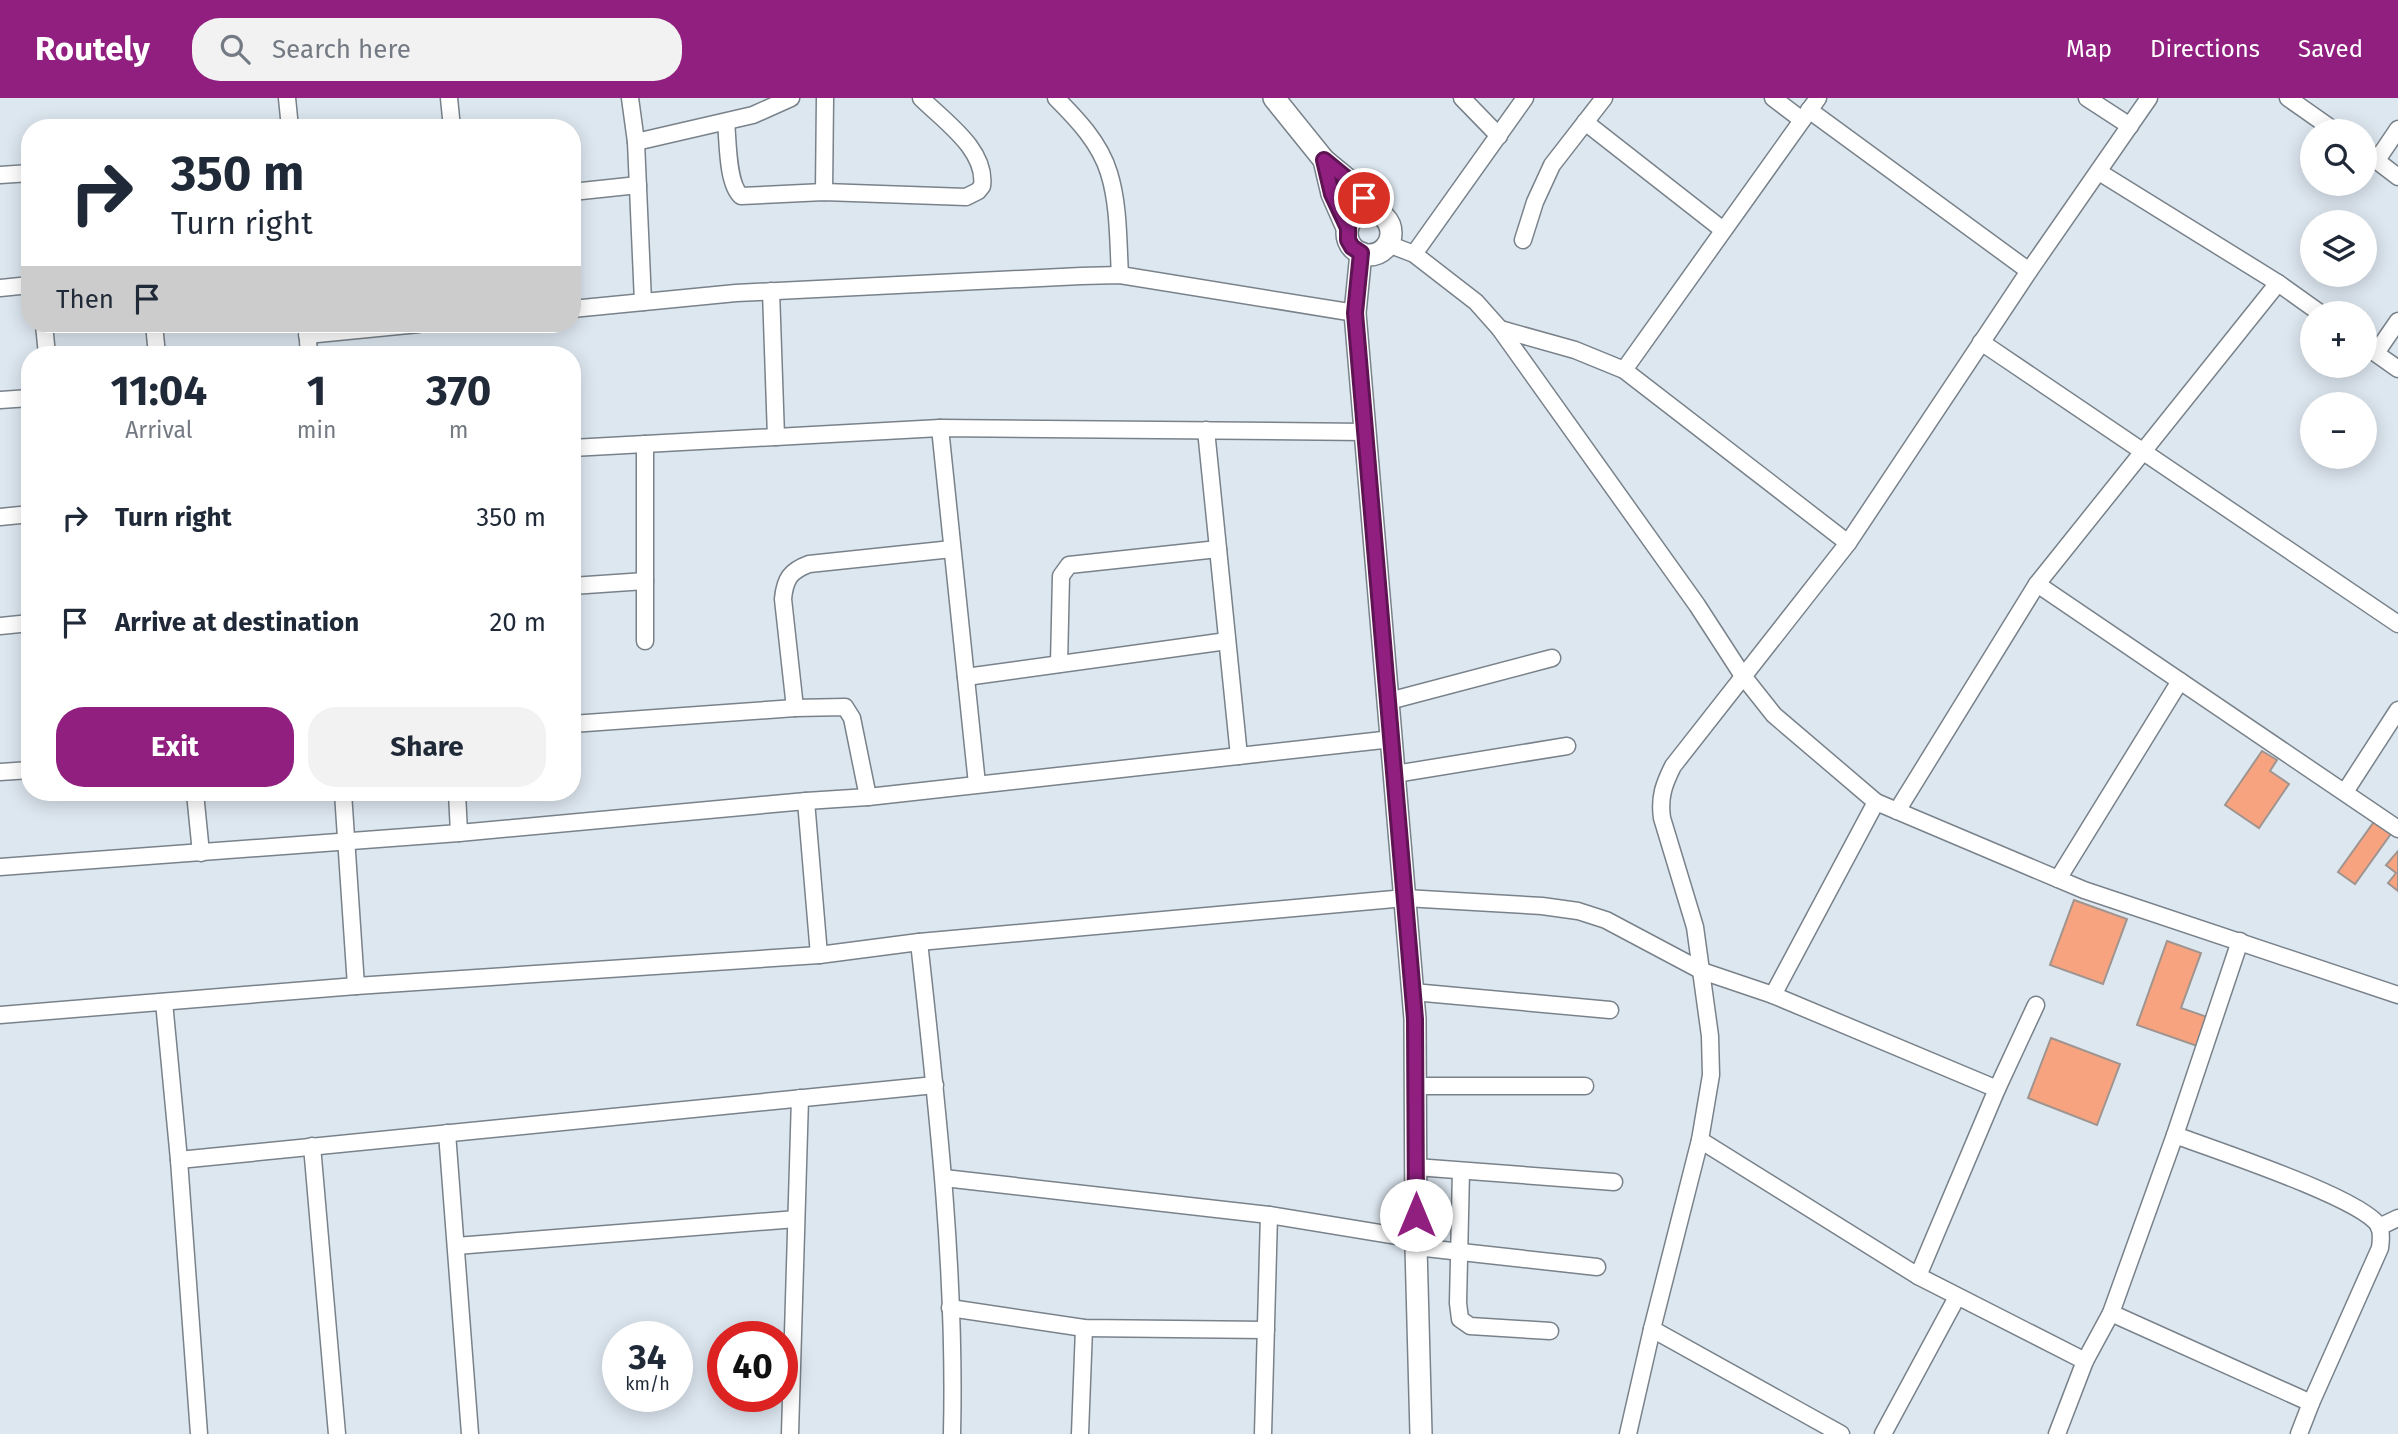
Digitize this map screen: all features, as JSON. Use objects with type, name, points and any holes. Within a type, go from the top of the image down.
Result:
[{"type":"street","points":[[287,98],[289,119]]},
{"type":"street","points":[[449,98],[451,119]]},
{"type":"street","points":[[630,98],[636,142],[643,302]]},
{"type":"street","points":[[636,142],[753,115],[791,98]]},
{"type":"street","points":[[824,192],[825,98]]},
{"type":"street","points":[[726,122],[732,178],[741,196],[824,192],[965,197],[978,191],[983,178],[970,146],[921,98]]},
{"type":"street","points":[[1056,98],[1087,132],[1109,173],[1120,275]]},
{"type":"street","points":[[1274,98],[1324,160],[1352,183],[1390,225],[1388,244],[1379,252],[1361,253],[1350,243],[1348,228],[1332,194],[1324,160]]},
{"type":"street","points":[[1462,98],[1499,136]]},
{"type":"street","points":[[1414,254],[1525,98]]},
{"type":"street","points":[[1523,240],[1535,202],[1552,164],[1604,98]]},
{"type":"street","points":[[1773,98],[1810,109],[2029,271]]},
{"type":"street","points":[[2087,98],[2130,126]]},
{"type":"street","points":[[1628,1434],[1700,1140],[1711,1075],[1710,1036],[1695,927],[1662,818],[1660,803],[1663,787],[1673,766],[1847,543],[2029,271],[2149,98]]},
{"type":"street","points":[[2288,98],[2318,119]]},
{"type":"street","points":[[1624,370],[1810,109]]},
{"type":"street","points":[[1585,122],[1723,230]]},
{"type":"street","points":[[2377,150],[2398,129]]},
{"type":"street","points":[[2377,161],[2398,177]]},
{"type":"street","points":[[2099,172],[2303,301]]},
{"type":"street","points":[[0,175],[21,174]]},
{"type":"street","points":[[581,191],[638,185]]},
{"type":"street","points":[[1348,228],[1351,220],[1360,212],[1377,212]]},
{"type":"street","points":[[1388,244],[1414,254],[1476,302],[1500,329],[1697,605],[1743,676],[1774,715],[1875,802],[2084,890],[2398,995]]},
{"type":"street","points":[[1361,253],[1355,313],[1413,992],[1421,1434]]},
{"type":"street","points":[[581,308],[771,291],[1120,275],[1355,313]]},
{"type":"street","points":[[1897,811],[2037,584],[2278,283]]},
{"type":"street","points":[[0,288],[21,286]]},
{"type":"street","points":[[771,291],[776,437]]},
{"type":"street","points":[[2377,342],[2398,321]]},
{"type":"street","points":[[1500,329],[1576,350],[1624,370],[1847,543]]},
{"type":"street","points":[[1981,342],[2398,624]]},
{"type":"street","points":[[2377,354],[2398,369]]},
{"type":"street","points":[[0,400],[21,399]]},
{"type":"street","points":[[581,448],[940,428],[1366,432]]},
{"type":"street","points":[[940,428],[977,784]]},
{"type":"street","points":[[1206,430],[1239,756]]},
{"type":"street","points":[[645,444],[645,641]]},
{"type":"street","points":[[0,517],[21,515]]},
{"type":"street","points":[[795,708],[783,599],[784,585],[789,575],[809,564],[952,549]]},
{"type":"street","points":[[1059,664],[1061,576],[1069,565],[1218,549]]},
{"type":"street","points":[[581,585],[645,581]]},
{"type":"street","points":[[2037,584],[2398,829]]},
{"type":"street","points":[[0,626],[21,624]]},
{"type":"street","points":[[966,677],[1227,641]]},
{"type":"street","points":[[1389,701],[1552,658]]},
{"type":"street","points":[[2058,878],[2180,681]]},
{"type":"street","points":[[581,723],[845,706],[849,711],[868,797]]},
{"type":"street","points":[[2345,792],[2398,710]]},
{"type":"street","points":[[0,867],[459,833],[868,797],[1392,739]]},
{"type":"street","points":[[1395,774],[1567,746]]},
{"type":"street","points":[[0,772],[21,771]]},
{"type":"street","points":[[196,801],[201,853]]},
{"type":"street","points":[[344,801],[356,986]]},
{"type":"street","points":[[457,801],[459,833]]},
{"type":"street","points":[[806,801],[819,955]]},
{"type":"street","points":[[1773,995],[1875,802]]},
{"type":"street","points":[[0,1016],[356,986],[819,955],[919,942],[1405,898],[1542,906],[1578,911],[1606,920],[1702,971],[1773,995],[1997,1089]]},
{"type":"street","points":[[2057,1434],[2085,1361],[2111,1314],[2240,941]]},
{"type":"street","points":[[919,942],[944,1178],[954,1380],[953,1434]]},
{"type":"street","points":[[1413,992],[1610,1010]]},
{"type":"street","points":[[164,1002],[179,1160],[199,1434]]},
{"type":"street","points":[[1918,1276],[1997,1089],[2036,1005]]},
{"type":"street","points":[[179,1160],[935,1085]]},
{"type":"street","points":[[1416,1086],[1585,1086]]},
{"type":"street","points":[[790,1434],[800,1098]]},
{"type":"street","points":[[447,1133],[470,1434]]},
{"type":"street","points":[[2175,1135],[2302,1183],[2360,1211],[2379,1227],[2380,1248],[2299,1434]]},
{"type":"street","points":[[1700,1140],[1918,1276],[2085,1361]]},
{"type":"street","points":[[312,1146],[337,1434]]},
{"type":"street","points":[[1416,1167],[1614,1182]]},
{"type":"street","points":[[1461,1171],[1458,1313],[1464,1323],[1470,1325],[1550,1331]]},
{"type":"street","points":[[944,1178],[1269,1215],[1459,1252],[1597,1267]]},
{"type":"street","points":[[1263,1434],[1269,1215]]},
{"type":"street","points":[[2379,1227],[2398,1217]]},
{"type":"street","points":[[456,1246],[796,1219]]},
{"type":"street","points":[[1883,1434],[1957,1297]]},
{"type":"street","points":[[950,1308],[1084,1328],[1266,1331]]},
{"type":"street","points":[[2111,1314],[2311,1403]]},
{"type":"street","points":[[1080,1434],[1084,1328]]},
{"type":"street","points":[[1652,1329],[1841,1434]]},
{"type":"building","points":[[2262,751],[2277,760],[2270,771],[2289,784],[2259,828],[2225,805]]},
{"type":"building","points":[[2376,819],[2393,831],[2355,884],[2338,872]]},
{"type":"building","points":[[2398,851],[2398,891],[2388,883],[2396,873],[2386,865]]},
{"type":"building","points":[[2074,900],[2127,919],[2103,984],[2050,965]]},
{"type":"building","points":[[2167,941],[2201,953],[2181,1008],[2210,1018],[2200,1047],[2137,1025]]},
{"type":"building","points":[[2051,1038],[2120,1064],[2097,1125],[2028,1098]]},
{"type":"route","points":[[1364,198],[1352,183],[1324,160],[1332,194],[1348,228],[1348,240],[1352,247],[1361,253],[1355,313],[1415,1019],[1416,1215]]}]
